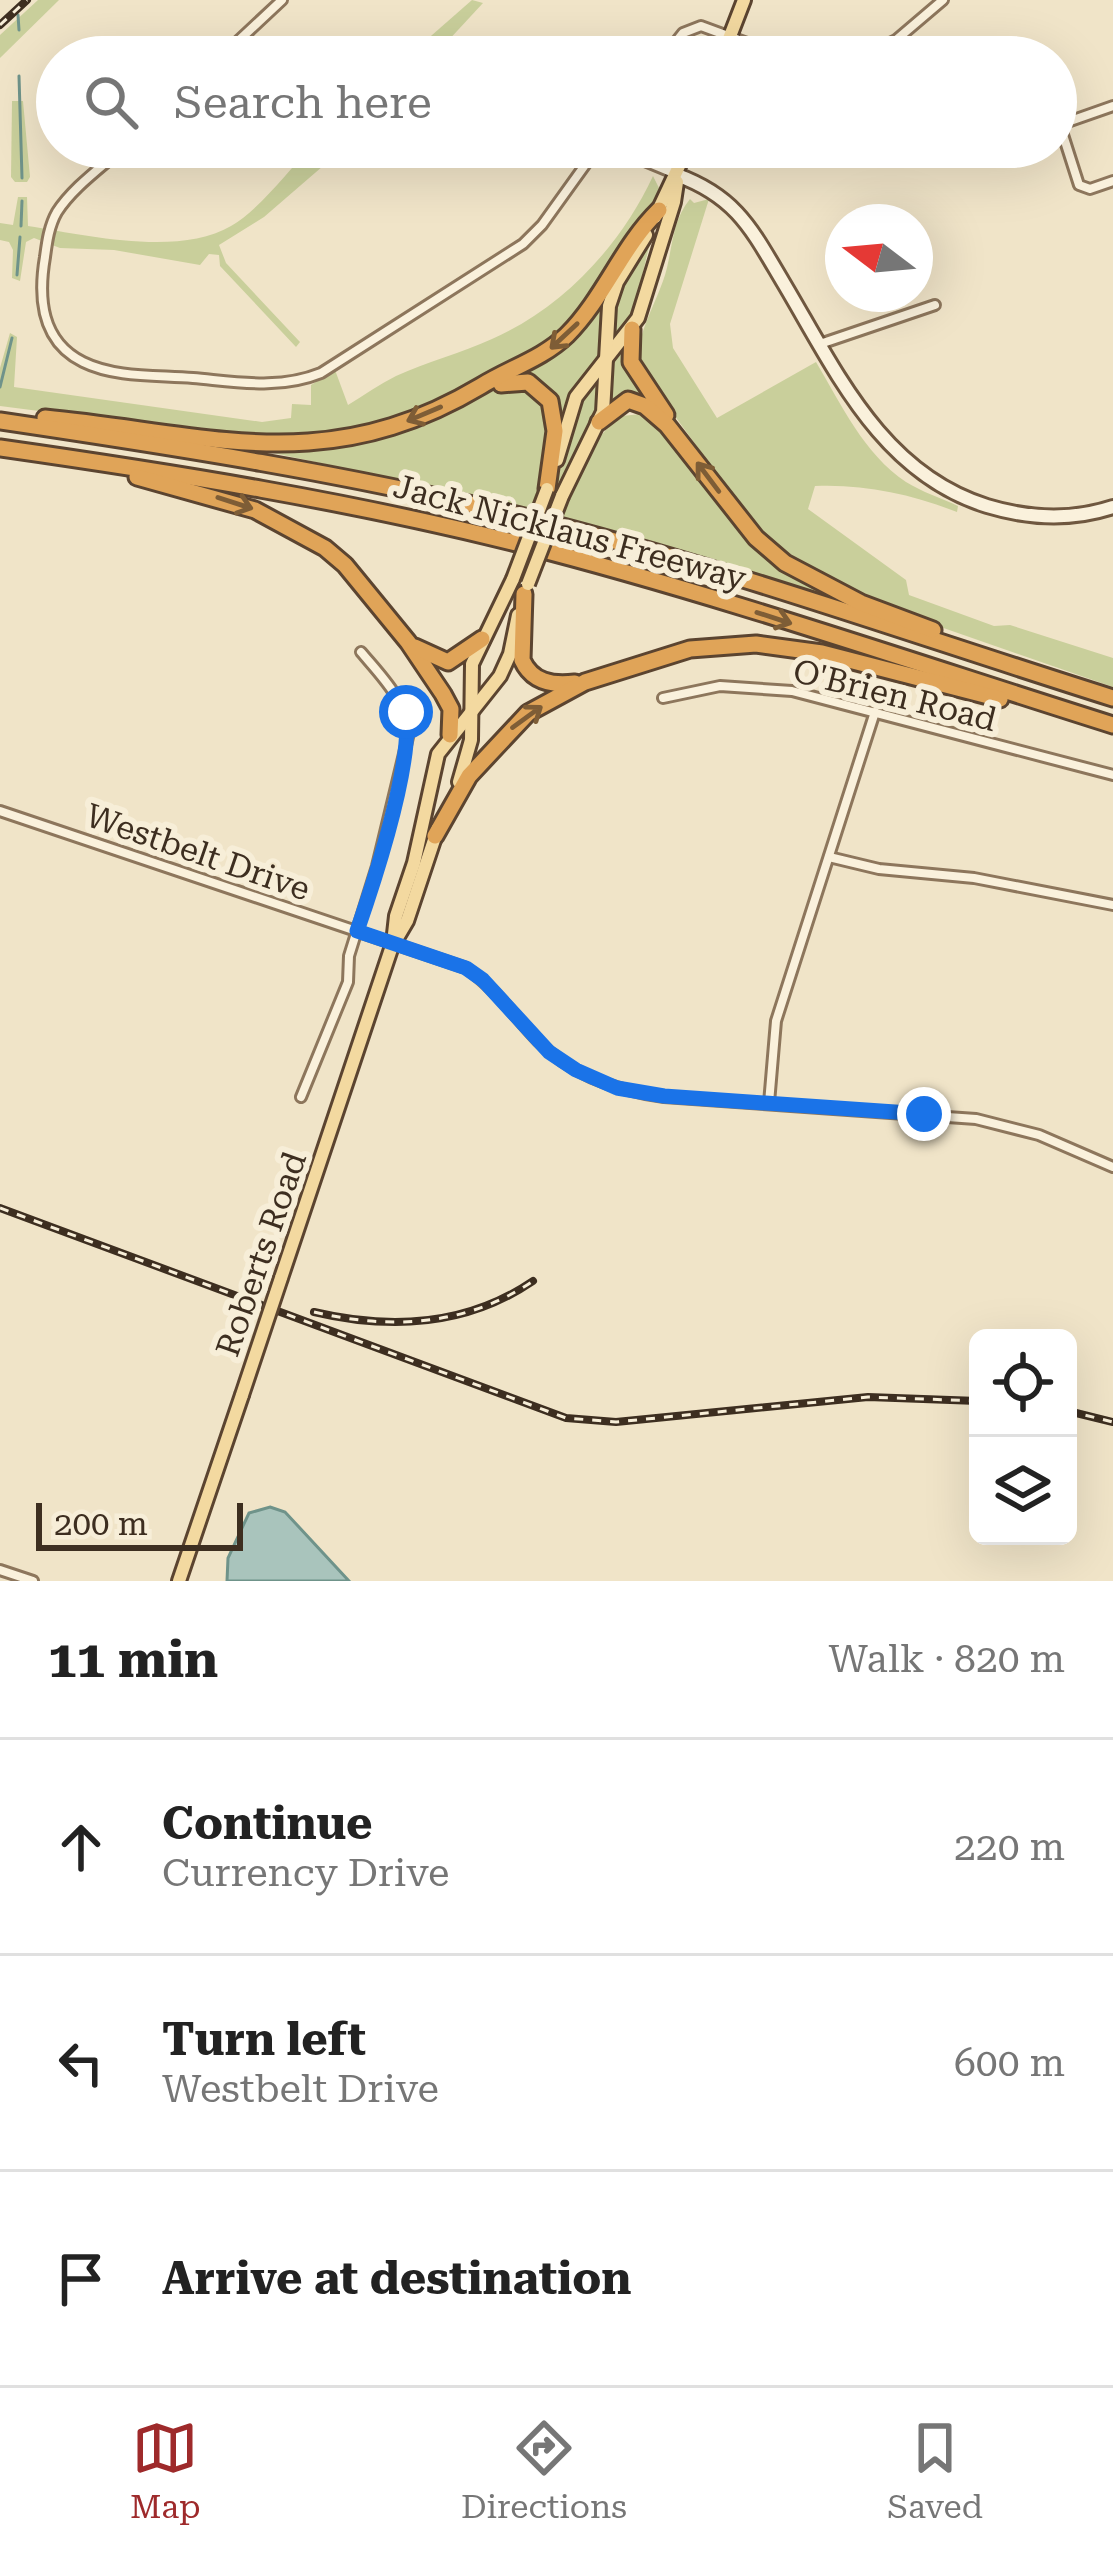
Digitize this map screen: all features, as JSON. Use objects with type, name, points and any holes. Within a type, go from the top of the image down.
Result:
[{"type":"highway","points":[[0,417],[252,444],[314,444],[392,427],[536,358],[571,331],[641,227],[659,209]]},
{"type":"highway","points":[[632,329],[631,362],[683,444]]},
{"type":"highway","points":[[472,392],[519,381],[531,383],[547,396],[555,431],[554,493]]},
{"type":"highway","points":[[599,422],[623,402],[633,400],[653,411],[756,538],[785,563],[861,602],[1082,688]]},
{"type":"highway","name":"Jack Nicklaus Freeway","points":[[0,417],[211,452],[523,517],[731,576],[1113,698]]},
{"type":"highway","name":"Jack Nicklaus Freeway","points":[[0,448],[247,486],[516,543],[724,602],[1113,727]]},
{"type":"highway","points":[[40,454],[216,497],[280,520],[344,565],[408,642],[451,709],[450,735]]},
{"type":"highway","points":[[526,589],[521,639],[525,668],[551,683],[585,682]]},
{"type":"highway","points":[[408,642],[448,662],[482,639]]},
{"type":"highway","points":[[435,836],[469,776],[514,724],[585,682],[690,649],[756,644],[842,657],[1113,727]]},
{"type":"main road","points":[[730,36],[744,0]]},
{"type":"main road","name":"Roberts Road","points":[[393,943],[407,921],[468,757],[471,673],[482,639],[554,493],[599,422],[606,394],[606,325],[612,296],[680,168]]},
{"type":"main road","points":[[677,175],[716,192],[747,222],[882,439],[934,483],[980,503],[1034,516],[1076,517],[1113,507]]},
{"type":"main road","name":"Roberts Road","points":[[179,1581],[393,943],[432,771],[450,735],[494,686],[506,665],[575,397],[632,329],[644,304],[674,202],[677,175]]},
{"type":"street","points":[[243,36],[282,0]]},
{"type":"street","points":[[901,36],[943,0]]},
{"type":"street","points":[[681,36],[694,26],[730,36]]},
{"type":"street","points":[[1077,118],[1113,106]]},
{"type":"street","points":[[102,168],[64,204],[50,228],[41,304],[51,331],[64,348],[87,364],[127,373],[270,385],[296,383],[341,361],[533,237],[583,168]]},
{"type":"street","points":[[660,168],[677,175]]},
{"type":"street","points":[[1074,168],[1081,187],[1113,182]]},
{"type":"street","points":[[820,344],[935,305]]},
{"type":"street","points":[[302,1096],[344,994],[409,733],[406,712],[395,693],[361,652]]},
{"type":"street","name":"O'Brien Road","points":[[663,698],[720,686],[792,691],[1113,775]]},
{"type":"street","points":[[769,1103],[776,1021],[875,712]]},
{"type":"street","name":"Westbelt Drive","points":[[0,811],[466,968],[483,980],[549,1052],[603,1083],[640,1094],[976,1119],[1039,1135],[1113,1167]]},
{"type":"street","points":[[830,857],[879,869],[974,878],[1113,905]]},
{"type":"street","points":[[2,1574],[33,1581]]},
{"type":"green space","points":[[38,0],[59,0],[0,58],[0,35]]},
{"type":"green space","points":[[472,0],[483,3],[452,36],[431,36]]},
{"type":"green space","points":[[12,101],[23,101],[27,182],[11,177]]},
{"type":"green space","points":[[292,168],[321,168],[264,217],[219,245],[226,263],[300,342],[296,347],[220,266],[219,255],[209,254],[200,265],[114,250],[60,248],[34,238],[26,242],[20,281],[12,278],[13,250],[9,242],[0,240],[0,223],[13,225],[18,197],[27,197],[28,226],[159,242],[210,235],[231,226]]},
{"type":"green space","points":[[653,176],[659,188],[652,206],[569,325],[534,354],[418,410],[344,434],[278,437],[0,406],[0,368],[10,333],[17,337],[14,387],[262,422],[291,418],[292,404],[311,405],[311,385],[335,370],[348,405],[396,376],[492,339],[543,310],[607,250]]},
{"type":"green space","points":[[690,199],[694,203],[709,199],[670,324],[673,348],[717,418],[816,362],[855,427],[891,471],[958,506],[957,512],[887,491],[815,486],[808,509],[906,580],[909,595],[994,626],[1010,625],[1113,658],[1113,687],[889,609],[804,570],[765,540],[637,364],[675,228]]},
{"type":"green space","points":[[651,238],[633,315],[612,344],[619,292]]},
{"type":"green space","points":[[607,292],[599,358],[573,389],[560,417],[512,376]]},
{"type":"green space","points":[[624,349],[644,396],[629,392],[611,402],[611,362]]},
{"type":"green space","points":[[599,376],[590,422],[556,494],[551,494],[577,406]]},
{"type":"green space","points":[[506,386],[530,388],[549,412],[545,480],[534,509],[264,451],[373,439]]},
{"type":"green space","points":[[641,414],[679,450],[746,535],[834,598],[560,516],[600,436],[622,416]]},
{"type":"water","points":[[270,1507],[285,1512],[349,1581],[227,1581],[228,1558],[249,1513]]},
{"type":"waterway","points":[[18,15],[19,30]]},
{"type":"waterway","points":[[19,76],[22,178]]},
{"type":"waterway","points":[[21,226],[22,201]]},
{"type":"waterway","points":[[17,275],[20,237]]},
{"type":"waterway","points":[[0,387],[12,338]]},
{"type":"railway","points":[[0,25],[27,0]]},
{"type":"railway","points":[[0,1208],[566,1418],[616,1422],[868,1397],[969,1401]]},
{"type":"railway","points":[[314,1312],[371,1321],[427,1320],[482,1307],[533,1281]]},
{"type":"railway","points":[[1077,1413],[1113,1422]]},
{"type":"route","points":[[406,712],[409,733],[403,765],[357,931],[466,968],[483,980],[549,1052],[588,1077],[617,1088],[640,1094],[924,1114]]}]
